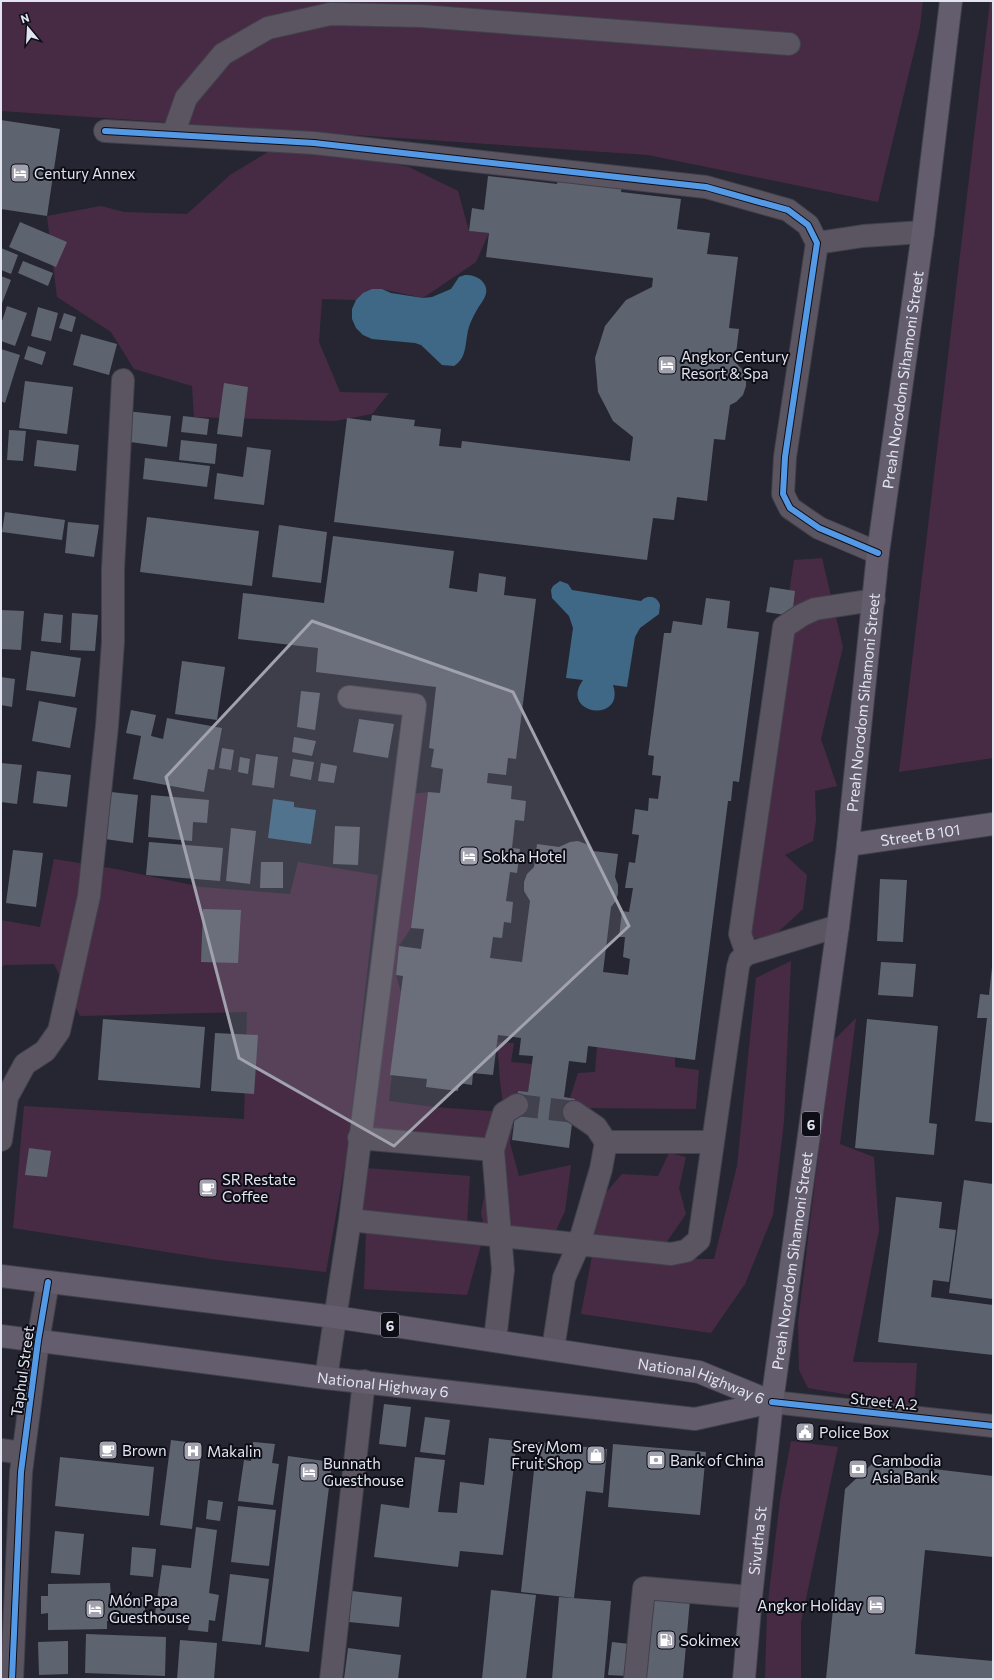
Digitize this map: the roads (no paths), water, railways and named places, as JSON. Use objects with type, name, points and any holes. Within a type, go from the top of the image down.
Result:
[{"type":"main road","name":"Preah Norodom Sihamoni Street","points":[[772,1402],[838,926],[848,845],[878,553],[922,232],[951,1]]},
{"type":"main road","name":"Street B 101","points":[[848,845],[993,824]]},
{"type":"main road","name":"National Highway 6","points":[[1,1276],[335,1317],[699,1372],[772,1402]]},
{"type":"main road","name":"National Highway 6","points":[[1,1336],[326,1378],[364,1381],[694,1419],[772,1402]]},
{"type":"main road","name":"Sivutha St","points":[[744,1679],[750,1597],[772,1402]]},
{"type":"street","points":[[174,135],[186,98],[223,54],[268,28],[330,14],[422,16],[789,44]]},
{"type":"street","points":[[105,131],[314,143],[706,187],[788,210],[808,225],[817,243],[785,457],[783,494],[790,508],[819,528],[878,553]]},
{"type":"street","points":[[817,243],[863,236],[922,232]]},
{"type":"street","points":[[1,1140],[7,1098],[25,1064],[45,1052],[59,1031],[89,896],[107,726],[113,642],[113,569],[123,380]]},
{"type":"street","points":[[746,954],[740,934],[784,627],[802,615],[815,609],[874,600]]},
{"type":"street","points":[[326,1378],[350,1220],[359,1138],[416,705],[349,697]]},
{"type":"street","points":[[350,1220],[671,1254],[686,1251],[699,1240],[740,960],[746,954],[838,926]]},
{"type":"street","points":[[494,1340],[503,1270],[493,1150],[504,1112],[517,1105]]},
{"type":"street","points":[[553,1349],[564,1278],[580,1244],[601,1169],[606,1142],[596,1127],[574,1112]]},
{"type":"street","points":[[359,1138],[493,1150]]},
{"type":"street","points":[[606,1142],[713,1142]]},
{"type":"street","name":"Taphul Street","points":[[12,1679],[24,1454],[38,1341],[48,1282]]},
{"type":"street","points":[[331,1679],[364,1381]]},
{"type":"street","name":"Street A.2","points":[[772,1402],[993,1426]]},
{"type":"street","points":[[1,1450],[24,1454]]},
{"type":"street","points":[[636,1679],[644,1588],[750,1597]]},
{"type":"water","points":[[465,275],[474,276],[480,279],[485,285],[486,295],[470,324],[462,358],[454,366],[442,365],[421,345],[415,343],[372,339],[363,335],[356,328],[352,319],[352,309],[356,300],[363,293],[372,289],[382,289],[391,293],[423,298],[432,297],[451,289],[459,277]]},
{"type":"water","points":[[560,581],[568,584],[572,590],[641,601],[646,597],[652,597],[659,602],[660,605],[659,614],[640,628],[635,637],[627,687],[613,685],[614,697],[610,706],[603,710],[594,710],[585,707],[579,701],[578,692],[583,680],[566,678],[573,628],[569,616],[552,598],[551,590],[553,586]]},
{"type":"water","points":[[273,799],[294,802],[294,807],[316,810],[311,844],[268,838]]},
{"type":"tunnel","points":[[517,1105],[574,1112]]},
{"type":"place","name":"Century Annex","points":[[20,173]]},
{"type":"place","name":"Angkor Century Resort & Spa","points":[[667,365]]},
{"type":"place","name":"Sokha Hotel","points":[[469,856]]},
{"type":"place","name":"SR Restate Coffee","points":[[208,1188]]},
{"type":"place","name":"Police Box","points":[[805,1432]]},
{"type":"place","name":"Brown","points":[[108,1450]]},
{"type":"place","name":"Makalin","points":[[193,1451]]},
{"type":"place","name":"Srey Mom Fruit Shop","points":[[596,1455]]},
{"type":"place","name":"Bank of China","points":[[656,1460]]},
{"type":"place","name":"Cambodia Asia Bank","points":[[858,1469]]},
{"type":"place","name":"Bunnath Guesthouse","points":[[309,1472]]},
{"type":"place","name":"Angkor Holiday","points":[[876,1605]]},
{"type":"place","name":"Món Papa Guesthouse","points":[[95,1609]]},
{"type":"place","name":"Sokimex","points":[[666,1640]]}]
